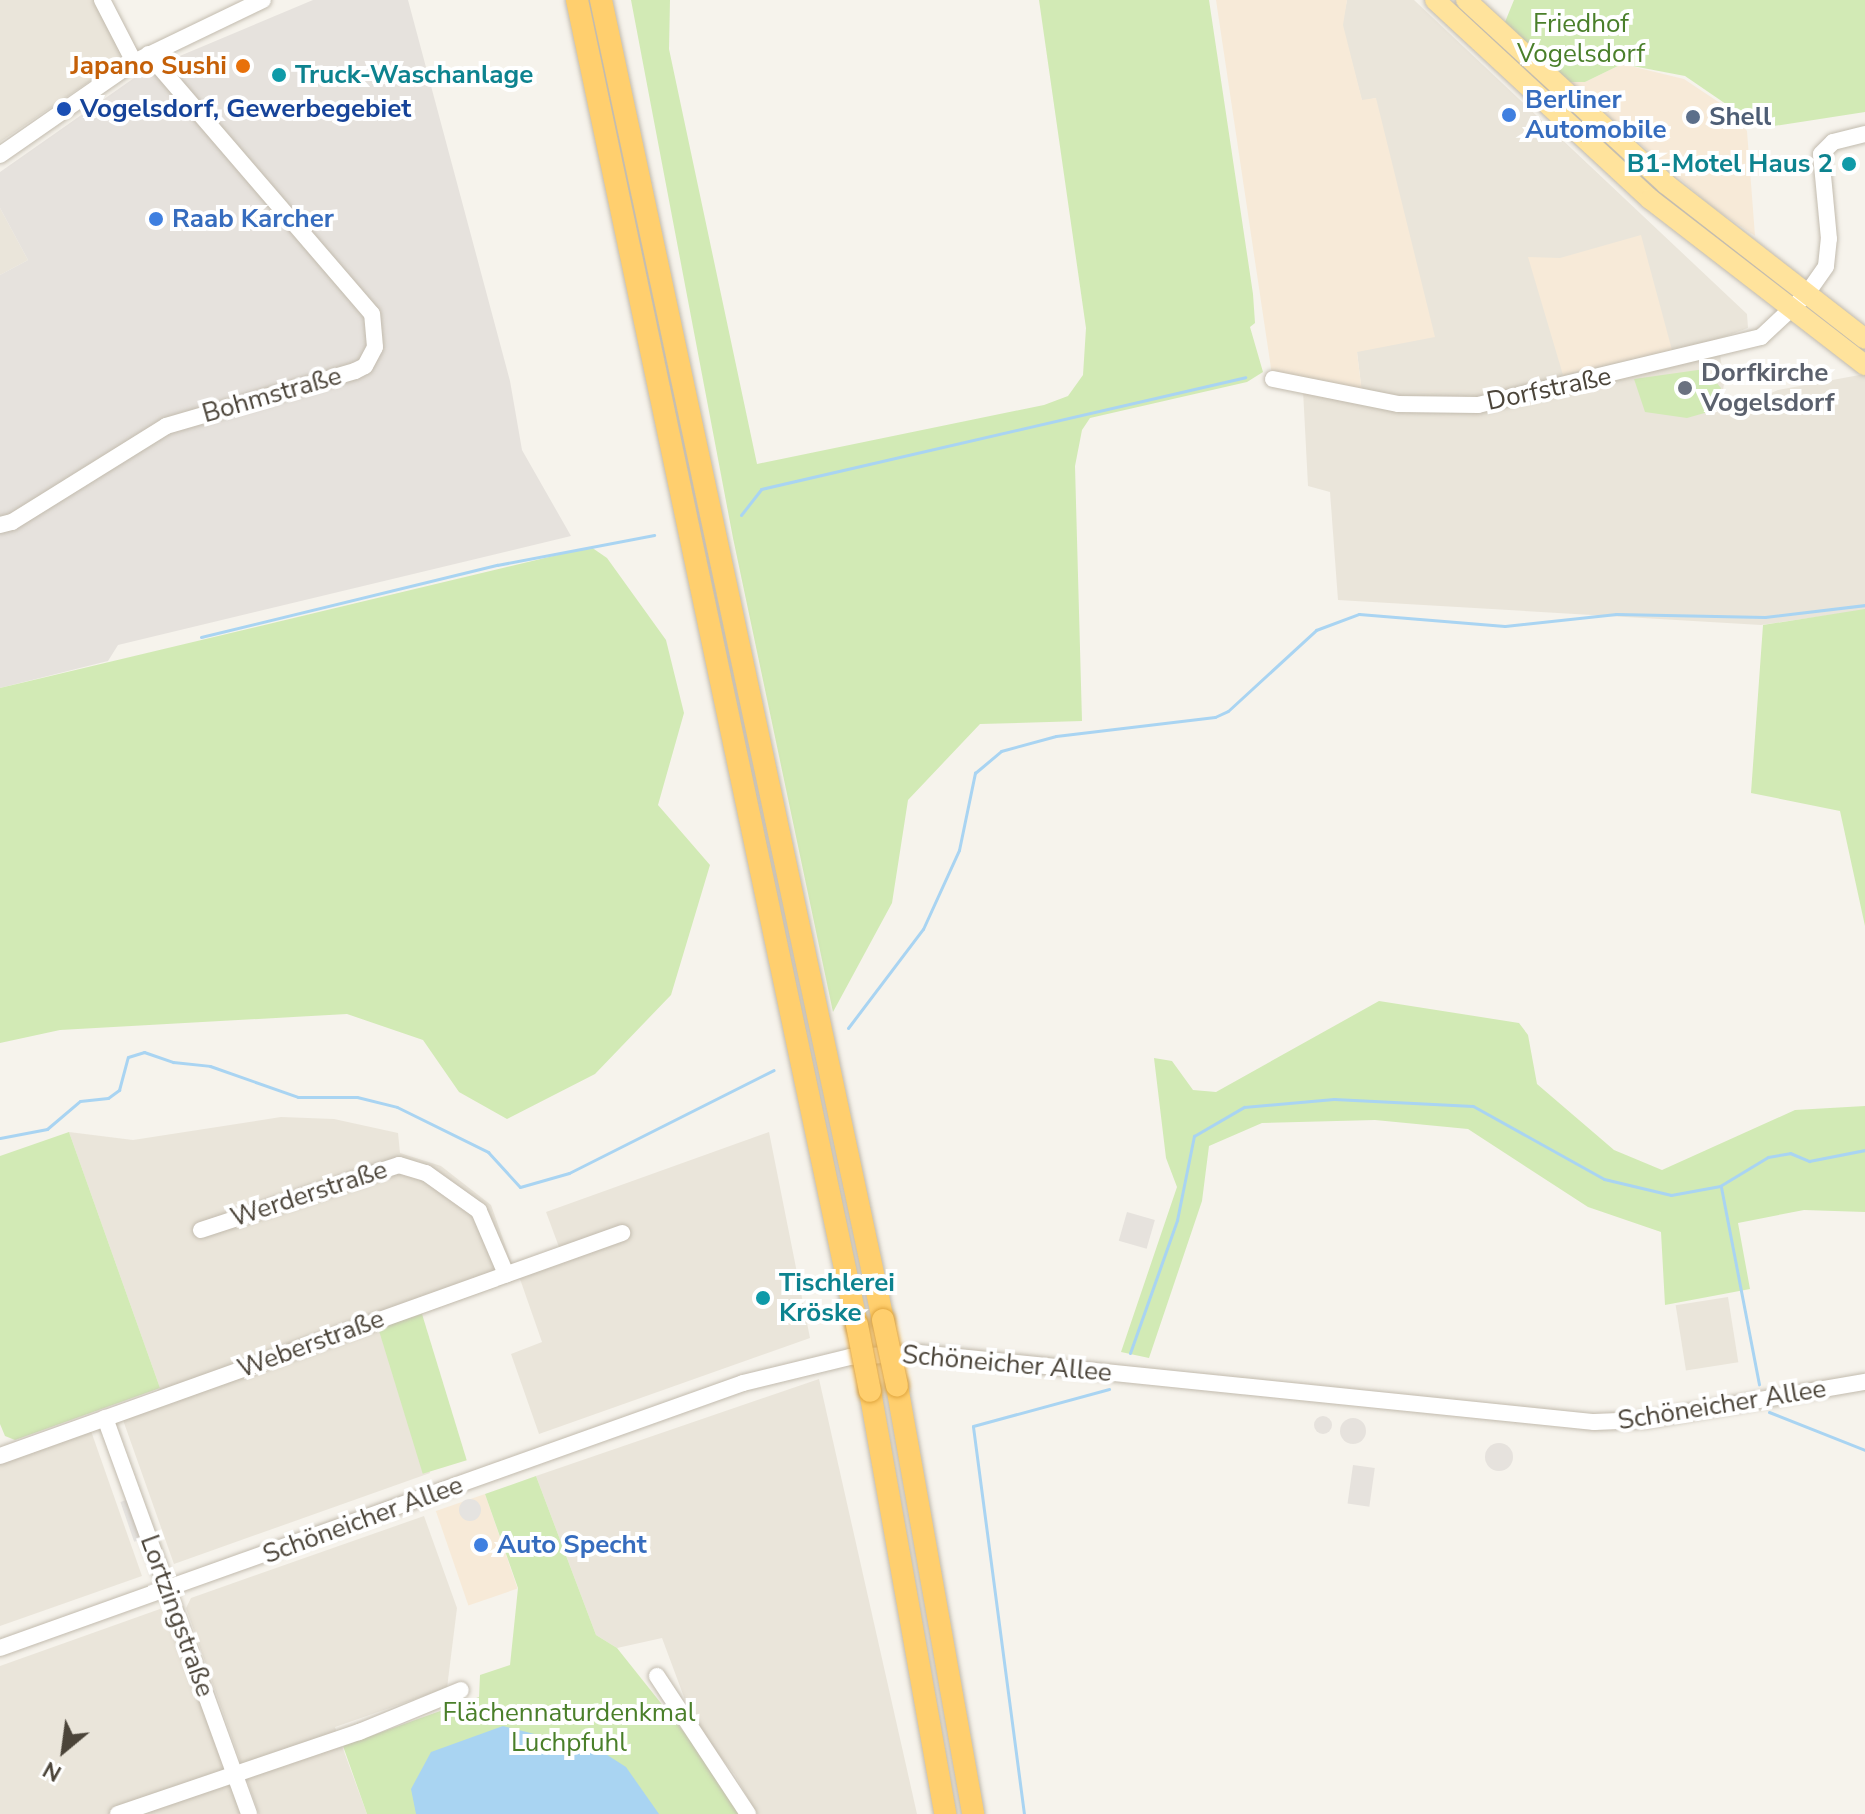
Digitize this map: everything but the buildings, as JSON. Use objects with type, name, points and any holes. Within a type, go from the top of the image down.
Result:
[{"type":"highway","points":[[562,0],[596,92]]},
{"type":"highway","points":[[577,0],[857,1325],[945,1814]]},
{"type":"highway","points":[[601,0],[897,1386],[973,1814]]},
{"type":"highway","points":[[616,0],[619,85]]},
{"type":"main road","points":[[1435,0],[1650,199],[1791,312],[1865,365]]},
{"type":"main road","points":[[1466,0],[1666,184],[1865,339]]},
{"type":"street","name":"Bohmstraße","points":[[0,525],[166,426],[355,371],[365,366],[375,347],[372,314],[141,58],[102,0]]},
{"type":"street","points":[[0,155],[141,58],[263,0]]},
{"type":"street","name":"Dorfstraße","points":[[1273,379],[1398,404],[1478,405],[1746,343],[1791,312],[1826,266],[1829,248],[1821,154],[1833,142],[1865,134]]},
{"type":"street","name":"Werderstraße","points":[[201,1230],[399,1165],[426,1173],[479,1211],[506,1274]]},
{"type":"street","name":"Weberstraße","points":[[0,1456],[622,1233]]},
{"type":"street","name":"Schöneicher Allee","points":[[0,1648],[167,1591],[743,1383],[850,1357],[919,1353],[1594,1422],[1644,1420],[1865,1382]]},
{"type":"street","name":"Lortzingstraße","points":[[105,1418],[249,1814]]},
{"type":"street","points":[[657,1676],[748,1814]]},
{"type":"street","points":[[118,1814],[461,1690]]},
{"type":"shaded area","points":[[0,0],[109,0],[136,50],[0,142]]},
{"type":"shaded area","points":[[313,0],[408,0],[510,381],[522,450],[571,536],[118,645],[108,661],[0,688],[0,275],[28,260],[0,208],[0,172],[144,71]]},
{"type":"shaded area","points":[[1216,0],[1347,0],[1343,25],[1362,100],[1376,98],[1435,337],[1357,352],[1362,393],[1272,375]]},
{"type":"shaded area","points":[[1347,0],[1414,0],[1747,314],[1748,328],[1718,339],[1724,383],[1720,415],[1778,390],[1865,374],[1865,610],[1761,625],[1338,600],[1330,492],[1308,486],[1303,390],[1362,393],[1357,352],[1376,98],[1362,101],[1342,25]]},
{"type":"shaded area","points":[[1622,64],[1684,79],[1729,109],[1747,131],[1755,236],[1711,206],[1570,82],[1585,82]]},
{"type":"shaded area","points":[[0,208],[28,260],[0,275]]},
{"type":"shaded area","points":[[1641,235],[1672,350],[1563,375],[1528,257],[1560,258]]},
{"type":"shaded area","points":[[281,1117],[334,1119],[398,1133],[400,1153],[441,1166],[491,1205],[512,1264],[559,1247],[546,1212],[769,1132],[810,1338],[539,1434],[511,1354],[542,1342],[520,1279],[433,1310],[429,1303],[422,1306],[422,1314],[379,1329],[430,1473],[174,1564],[123,1420],[160,1388],[69,1132],[133,1140]]},
{"type":"shaded area","points":[[1127,1212],[1155,1220],[1147,1249],[1119,1241]]},
{"type":"shaded area","points":[[1728,1297],[1738,1362],[1686,1370],[1676,1305]]},
{"type":"shaded area","points":[[819,1379],[917,1814],[757,1814],[735,1775],[694,1724],[662,1638],[617,1648],[596,1635],[536,1476]]},
{"type":"shaded area","points":[[1323,1416],[1332,1425],[1323,1434],[1314,1425]]},
{"type":"shaded area","points":[[1353,1418],[1362,1422],[1366,1431],[1362,1440],[1353,1444],[1344,1440],[1340,1431],[1344,1422]]},
{"type":"shaded area","points":[[91,1431],[142,1576],[0,1626],[0,1456]]},
{"type":"shaded area","points":[[1499,1443],[1509,1447],[1513,1457],[1509,1467],[1499,1471],[1489,1467],[1485,1457],[1489,1447]]},
{"type":"shaded area","points":[[1353,1465],[1375,1468],[1369,1507],[1348,1504]]},
{"type":"shaded area","points":[[485,1494],[518,1589],[468,1605],[436,1511]]},
{"type":"shaded area","points":[[129,1499],[143,1539],[134,1542],[120,1502]]},
{"type":"shaded area","points":[[470,1499],[478,1502],[481,1510],[478,1518],[470,1521],[462,1518],[459,1510],[462,1502]]},
{"type":"shaded area","points":[[424,1516],[457,1608],[447,1688],[335,1727],[367,1814],[259,1814],[186,1608],[191,1598]]},
{"type":"shaded area","points":[[160,1609],[170,1614],[242,1814],[0,1814],[0,1666]]},
{"type":"green space","points":[[631,0],[670,0],[669,49],[757,464],[1044,405],[1068,396],[1083,375],[1086,328],[1039,0],[1209,0],[1253,294],[1255,323],[1250,327],[1263,372],[1247,382],[1090,418],[1082,430],[1075,466],[1082,721],[980,724],[908,800],[892,903],[833,1012],[733,538]]},
{"type":"green space","name":"Friedhof Vogelsdorf","points":[[1514,0],[1865,0],[1865,112],[1761,128],[1685,76],[1622,64],[1585,82],[1570,82],[1505,22]]},
{"type":"green space","points":[[1705,369],[1721,388],[1715,410],[1687,418],[1645,412],[1634,379]]},
{"type":"green space","points":[[591,547],[607,558],[666,640],[684,713],[658,805],[710,865],[671,995],[595,1074],[507,1119],[459,1092],[423,1040],[347,1014],[60,1030],[0,1043],[0,688]]},
{"type":"green space","points":[[1865,609],[1865,926],[1840,811],[1751,793],[1763,625]]},
{"type":"green space","points":[[1379,1001],[1519,1023],[1528,1035],[1537,1084],[1614,1150],[1662,1170],[1795,1110],[1865,1106],[1865,1212],[1804,1210],[1738,1223],[1750,1289],[1665,1305],[1661,1232],[1588,1207],[1468,1129],[1375,1120],[1262,1123],[1209,1146],[1202,1201],[1149,1358],[1121,1352],[1177,1187],[1166,1158],[1154,1058],[1172,1061],[1193,1090],[1216,1092]]},
{"type":"green space","points":[[69,1132],[160,1388],[15,1440],[5,1436],[0,1424],[0,1156]]},
{"type":"green space","points":[[422,1314],[467,1460],[423,1474],[378,1327]]},
{"type":"green space","name":"Flächennaturdenkmal Luchpfuhl","points":[[536,1476],[596,1635],[617,1648],[703,1756],[739,1814],[367,1814],[343,1746],[479,1697],[480,1675],[510,1665],[518,1588],[485,1494]]},
{"type":"water","points":[[503,1726],[601,1751],[626,1767],[659,1814],[416,1814],[411,1789],[431,1752]]},
{"type":"waterway","points":[[741,515],[761,489],[1245,377]]},
{"type":"waterway","points":[[201,637],[497,565],[654,535]]},
{"type":"waterway","points":[[848,1028],[923,929],[959,850],[975,773],[1001,751],[1056,736],[1215,717],[1228,711],[1316,630],[1359,614],[1505,626],[1616,614],[1765,617],[1865,605]]},
{"type":"waterway","points":[[0,1138],[47,1129],[80,1101],[108,1098],[119,1090],[128,1057],[144,1052],[173,1062],[210,1066],[298,1097],[357,1097],[397,1107],[488,1152],[520,1187],[569,1173],[774,1070]]},
{"type":"waterway","points":[[1130,1353],[1177,1220],[1194,1136],[1244,1107],[1334,1099],[1473,1106],[1604,1179],[1671,1195],[1720,1186],[1768,1157],[1790,1153],[1809,1161],[1865,1150]]},
{"type":"waterway","points":[[1721,1187],[1759,1384]]},
{"type":"waterway","points":[[1024,1814],[973,1426],[1109,1389]]},
{"type":"waterway","points":[[1769,1412],[1865,1450]]},
{"type":"place","name":"Japano Sushi","points":[[243,66]]},
{"type":"place","name":"Truck-Waschanlage","points":[[279,75]]},
{"type":"place","name":"Vogelsdorf, Gewerbegebiet","points":[[64,109]]},
{"type":"place","name":"Berliner Automobile","points":[[1509,115]]},
{"type":"place","name":"Shell","points":[[1693,117]]},
{"type":"place","name":"B1-Motel Haus 2","points":[[1849,164]]},
{"type":"place","name":"Raab Karcher","points":[[156,219]]},
{"type":"place","name":"Dorfkirche Vogelsdorf","points":[[1685,388]]},
{"type":"place","name":"Tischlerei Kröske","points":[[763,1298]]},
{"type":"place","name":"Auto Specht","points":[[481,1545]]}]
